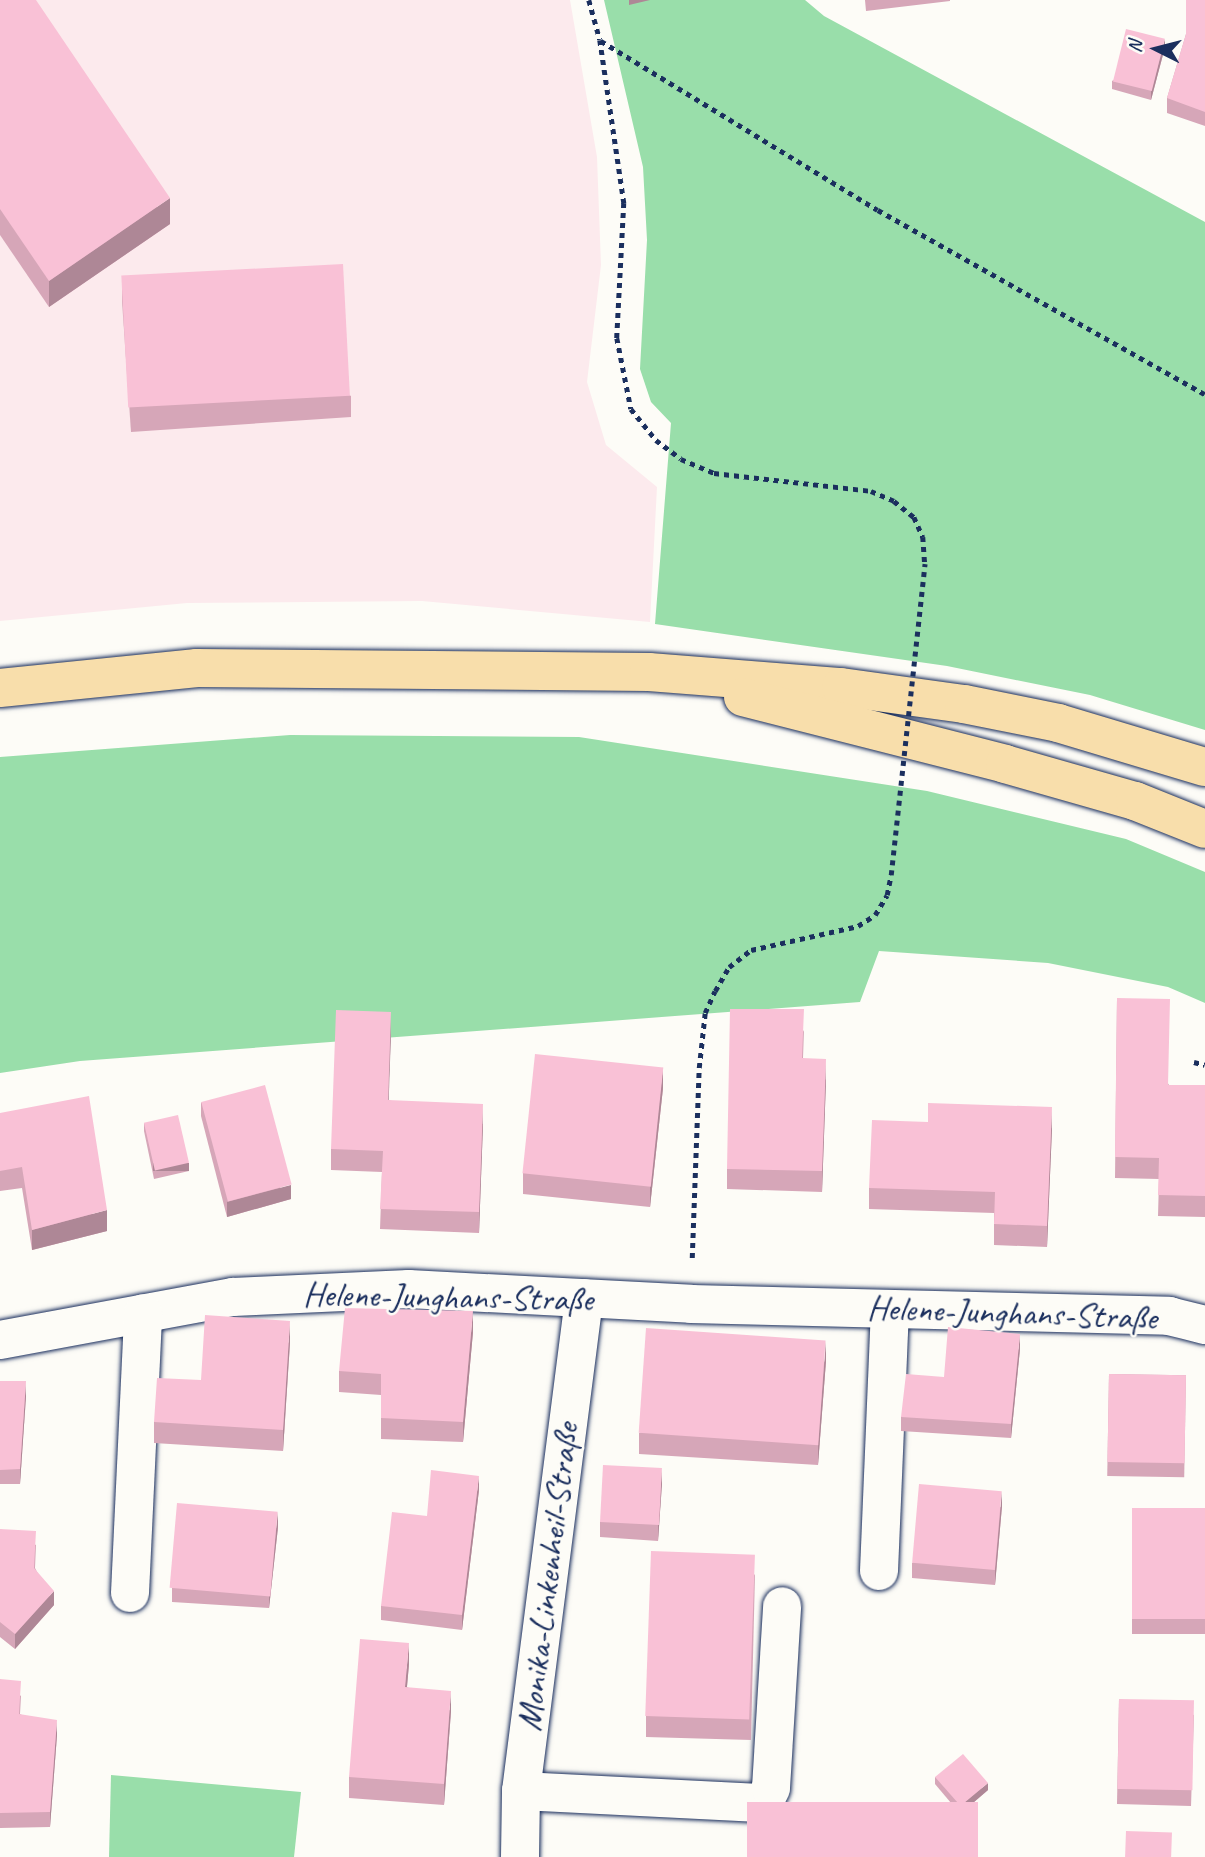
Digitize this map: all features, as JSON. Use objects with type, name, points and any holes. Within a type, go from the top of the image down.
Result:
[{"type":"main road","points":[[0,688],[197,668],[649,672],[841,687],[964,704],[1058,723],[1205,767]]},
{"type":"main road","points":[[649,672],[1005,764],[1135,801],[1205,829]]},
{"type":"street","name":"Helene-Junghans-Straße","points":[[0,1340],[233,1297],[409,1289],[691,1304],[1169,1316],[1205,1325]]},
{"type":"street","name":"Monika-Linkenheil-Straße","points":[[520,1857],[521,1791],[584,1298]]},
{"type":"street","points":[[879,1571],[890,1309]]},
{"type":"street","points":[[130,1593],[143,1313]]},
{"type":"street","points":[[521,1791],[755,1803],[766,1799],[771,1788],[782,1606]]},
{"type":"path","points":[[589,0],[600,40],[624,203],[617,338],[631,409],[656,440],[681,458],[714,472],[871,491],[894,501],[914,517],[923,537],[925,565],[887,895],[875,915],[858,926],[751,950],[729,967],[705,1013],[699,1068],[691,1304]]},
{"type":"path","points":[[600,40],[878,210],[1205,394]]},
{"type":"path","points":[[1194,1062],[1205,1065]]},
{"type":"shaded area","points":[[0,0],[570,0],[597,157],[601,265],[587,382],[606,445],[657,487],[650,622],[422,601],[187,603],[0,621]]},
{"type":"green space","points":[[604,0],[805,0],[824,16],[1205,222],[1205,730],[1090,695],[947,666],[655,624],[671,423],[651,402],[640,369],[647,240],[643,167]]},
{"type":"green space","points":[[290,735],[579,737],[927,791],[1126,839],[1205,872],[1205,1003],[1168,987],[1048,963],[879,951],[860,1002],[80,1061],[0,1073],[0,757]]},
{"type":"green space","points":[[111,1775],[301,1792],[294,1857],[109,1857]]},
{"type":"building","points":[[0,0],[36,0],[170,198],[49,281],[0,209]]},
{"type":"building","points":[[1186,0],[1205,0],[1205,112],[1167,98],[1186,34]]},
{"type":"building","points":[[1126,29],[1165,39],[1152,91],[1113,81]]},
{"type":"building","points":[[343,264],[350,396],[128,407],[121,276]]},
{"type":"building","points":[[1117,998],[1170,999],[1168,1085],[1205,1085],[1205,1196],[1158,1195],[1159,1158],[1115,1157]]},
{"type":"building","points":[[730,1009],[804,1009],[802,1058],[826,1059],[822,1171],[727,1169]]},
{"type":"building","points":[[336,1010],[391,1012],[388,1100],[483,1104],[479,1212],[380,1209],[383,1151],[331,1149]]},
{"type":"building","points":[[535,1054],[663,1067],[651,1187],[522,1173]]},
{"type":"building","points":[[265,1085],[292,1184],[228,1202],[201,1102]]},
{"type":"building","points":[[89,1096],[107,1210],[32,1230],[22,1167],[0,1171],[0,1113]]},
{"type":"building","points":[[928,1103],[1052,1107],[1047,1226],[994,1224],[995,1192],[869,1188],[872,1120],[928,1122]]},
{"type":"building","points":[[178,1115],[189,1163],[155,1171],[144,1123]]},
{"type":"building","points":[[345,1308],[473,1311],[463,1422],[381,1418],[381,1374],[339,1371]]},
{"type":"building","points":[[205,1315],[290,1321],[283,1430],[154,1422],[157,1378],[201,1380]]},
{"type":"building","points":[[948,1327],[1020,1334],[1011,1424],[901,1417],[906,1374],[944,1377]]},
{"type":"building","points":[[646,1328],[826,1341],[818,1445],[639,1433]]},
{"type":"building","points":[[1109,1374],[1186,1375],[1184,1463],[1107,1462]]},
{"type":"building","points":[[0,1381],[26,1381],[20,1469],[0,1470]]},
{"type":"building","points":[[603,1465],[662,1468],[659,1525],[600,1522]]},
{"type":"building","points":[[431,1470],[479,1476],[462,1615],[381,1606],[392,1512],[427,1516]]},
{"type":"building","points":[[919,1484],[1002,1491],[995,1570],[912,1563]]},
{"type":"building","points":[[177,1503],[278,1512],[270,1596],[170,1588]]},
{"type":"building","points":[[1132,1508],[1205,1508],[1205,1619],[1132,1619]]},
{"type":"building","points":[[0,1529],[36,1531],[34,1568],[54,1591],[15,1634],[0,1622]]},
{"type":"building","points":[[651,1551],[755,1555],[749,1720],[645,1716]]},
{"type":"building","points":[[360,1639],[409,1643],[405,1687],[451,1691],[444,1784],[349,1777]]},
{"type":"building","points":[[0,1679],[21,1681],[19,1714],[57,1720],[50,1812],[0,1813]]},
{"type":"building","points":[[1119,1699],[1194,1700],[1192,1790],[1117,1789]]},
{"type":"building","points":[[963,1754],[988,1783],[964,1803],[958,1803],[935,1777]]},
{"type":"building","points":[[747,1802],[978,1802],[978,1857],[747,1857]]},
{"type":"building","points":[[1126,1831],[1172,1833],[1171,1857],[1125,1857]]}]
